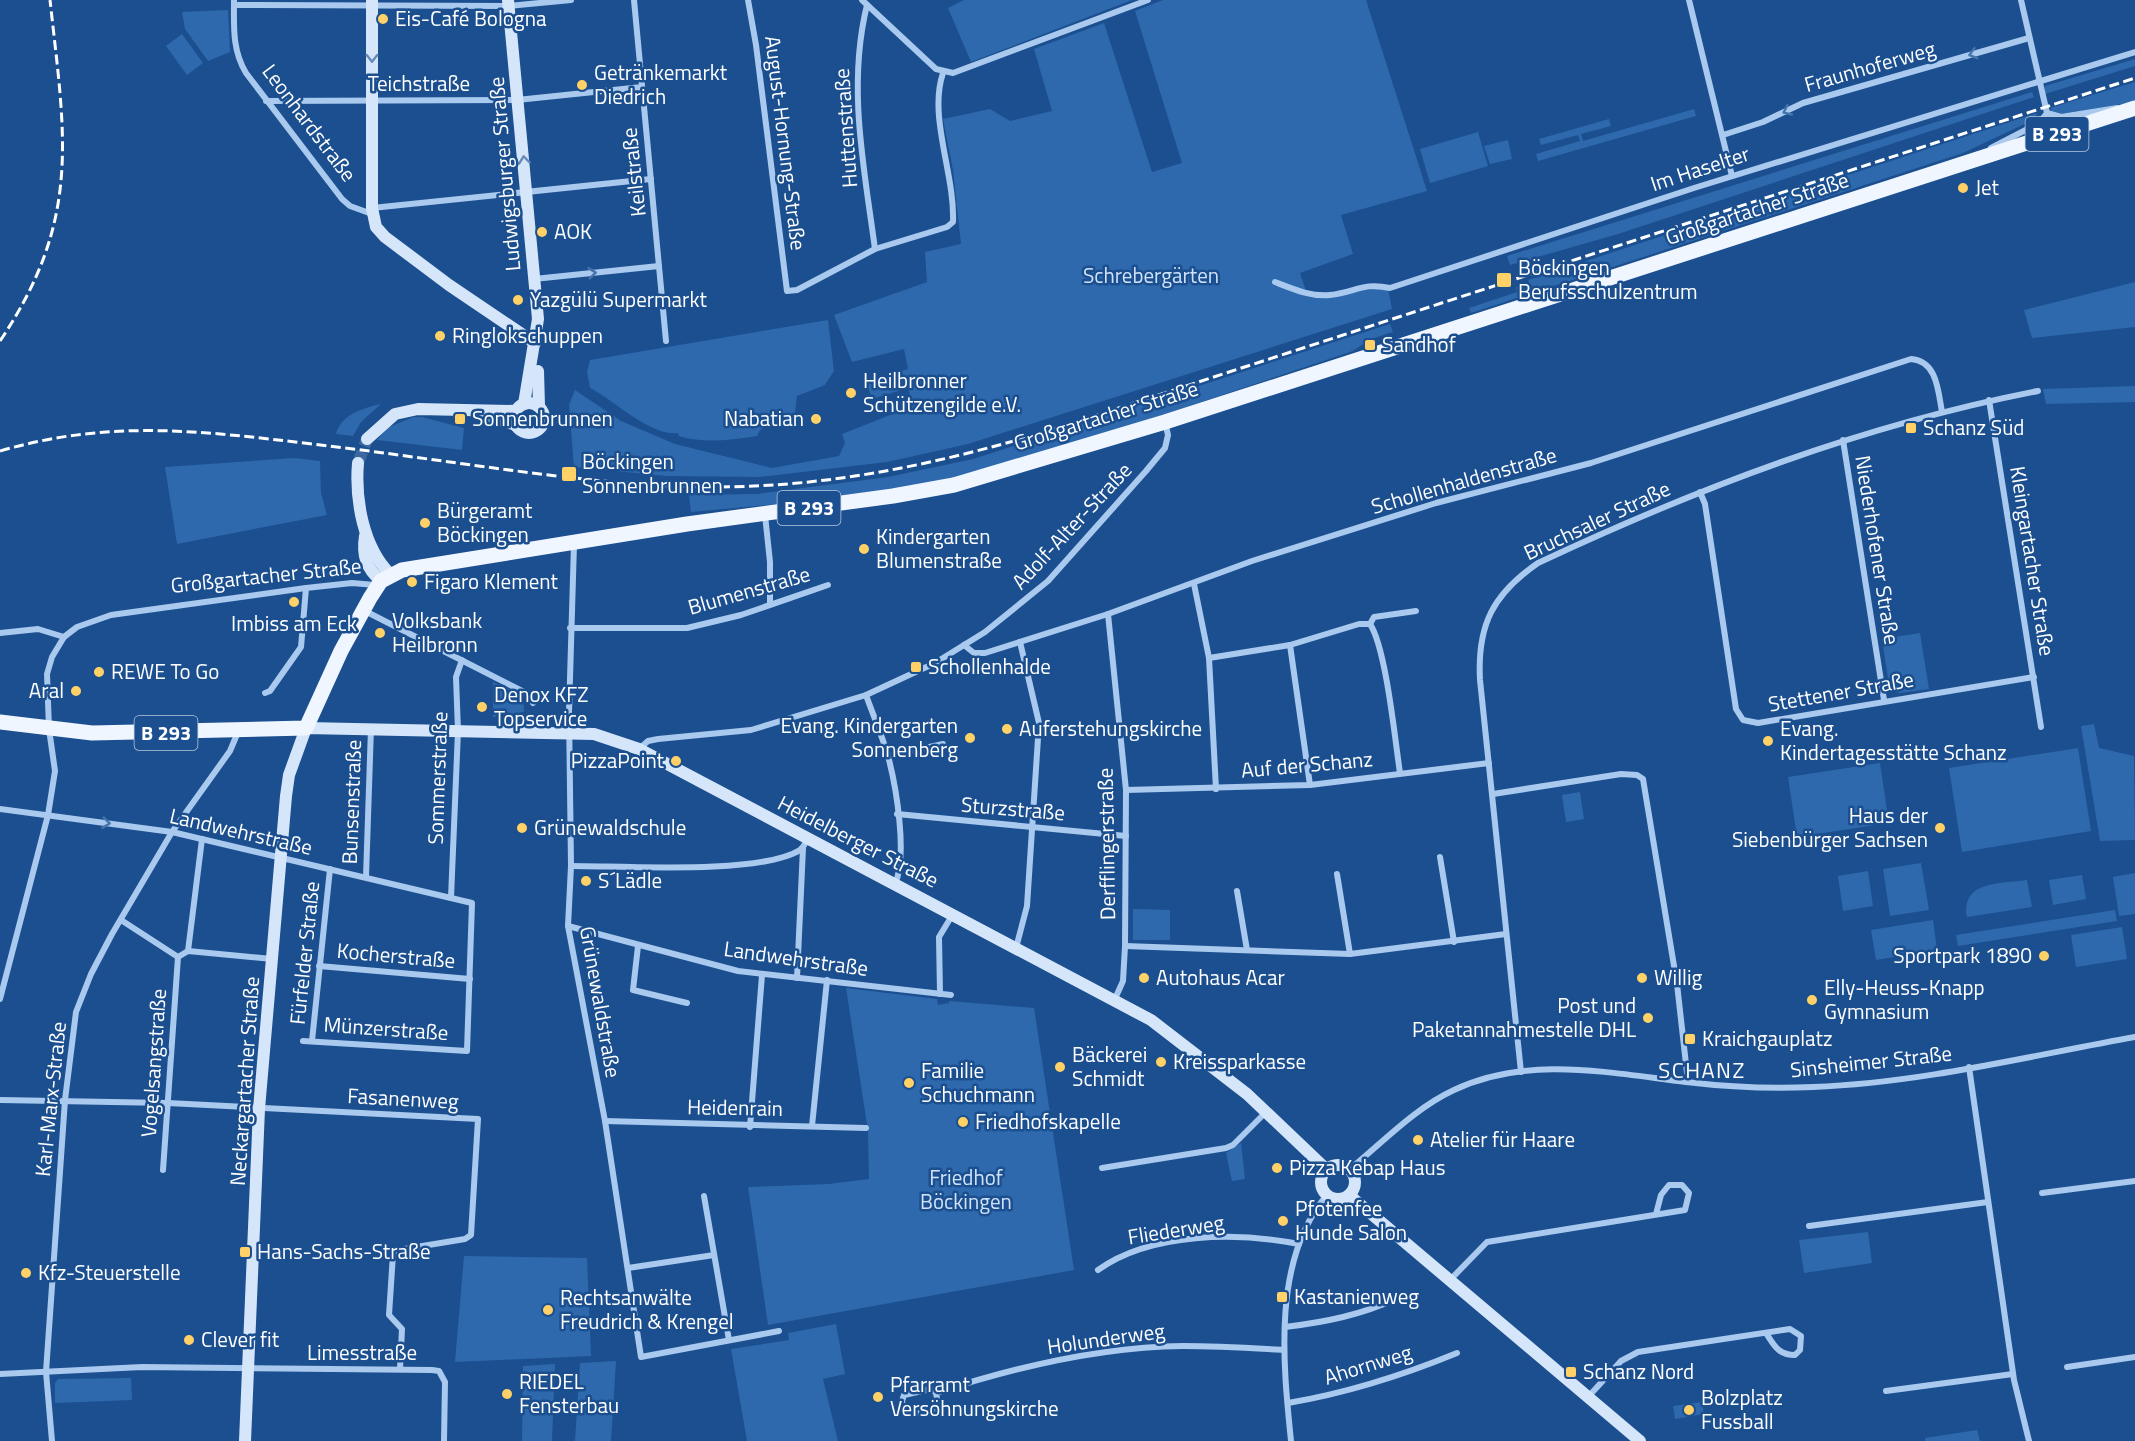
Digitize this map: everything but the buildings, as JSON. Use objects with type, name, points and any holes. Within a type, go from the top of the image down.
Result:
[{"type":"main road","name":"Ludwigsburger Straße","points":[[508,3],[538,319],[535,343],[520,407]]},
{"type":"main road","points":[[372,4],[372,211],[376,227],[385,237],[449,285],[535,343]]},
{"type":"main road","name":"Großgartacher Straße","points":[[383,580],[418,566],[954,485],[1165,422],[2129,110]]},
{"type":"main road","name":"Ludwigsburger Straße","points":[[535,343],[539,406]]},
{"type":"main road","points":[[367,439],[375,429],[395,414],[431,408],[473,411],[539,406],[545,420],[542,428],[528,434],[516,425],[473,411]]},
{"type":"main road","points":[[516,425],[520,407]]},
{"type":"main road","points":[[306,728],[340,651],[383,580],[368,569],[366,564],[358,463]]},
{"type":"main road","name":"B 293","points":[[0,722],[49,729],[144,734],[306,728]]},
{"type":"main road","name":"Heidelberger Straße","points":[[306,728],[594,734],[639,749],[805,843],[953,913],[1151,1020],[1183,1042],[1266,1112],[1326,1169]]},
{"type":"main road","name":"Neckargartacher Straße","points":[[245,1441],[259,1109],[289,775],[306,728]]},
{"type":"main road","name":"B 293","points":[[0,733],[49,729]]},
{"type":"main road","points":[[1334,1165],[1342,1165],[1350,1169],[1355,1178],[1354,1187],[1349,1195],[1334,1199],[1327,1196],[1320,1182],[1326,1169],[1334,1165]]},
{"type":"main road","points":[[1349,1195],[1640,1441]]},
{"type":"street","points":[[234,2],[372,4],[571,0]]},
{"type":"street","name":"Keilstraße","points":[[634,0],[666,341]]},
{"type":"street","name":"August-Hornung-Straße","points":[[748,0],[756,45],[787,291],[797,290],[875,249]]},
{"type":"street","points":[[865,2],[926,61],[943,73],[965,70],[1148,0]]},
{"type":"street","points":[[1689,0],[1732,176]]},
{"type":"street","points":[[2020,0],[2047,113]]},
{"type":"street","name":"Leonhardstraße","points":[[234,2],[234,40],[242,67],[342,199],[350,206],[372,211]]},
{"type":"street","name":"Huttenstraße","points":[[865,2],[856,87],[875,249]]},
{"type":"street","name":"Fraunhoferweg","points":[[1723,135],[1763,122],[1803,103],[2029,38]]},
{"type":"street","name":"Im Haselter","points":[[1275,282],[1307,294],[1329,295],[1372,285],[1390,288],[1732,176],[2135,52]]},
{"type":"street","points":[[875,249],[946,227],[953,222],[950,169],[939,105],[943,73]]},
{"type":"street","name":"Teichstraße","points":[[266,101],[517,100],[642,87]]},
{"type":"street","points":[[2047,113],[2061,117],[2117,108],[2129,110]]},
{"type":"street","points":[[1979,158],[1978,155],[2039,123],[2047,113]]},
{"type":"street","points":[[372,211],[651,179]]},
{"type":"street","points":[[534,279],[659,266]]},
{"type":"street","name":"Schollenhaldenstraße","points":[[964,645],[974,653],[985,653],[1108,614],[1252,561],[1452,498],[1591,463],[1911,359],[1923,360],[1930,366],[1938,388],[1942,412]]},
{"type":"street","name":"Bruchsaler Straße","points":[[1521,1072],[1479,653],[1487,620],[1514,579],[1538,563],[1700,492],[1843,440],[1989,400],[2038,391]]},
{"type":"street","name":"Kleingartacher Straße","points":[[1989,400],[2042,727]]},
{"type":"street","name":"Adolf-Alter-Straße","points":[[639,749],[648,741],[658,739],[759,728],[866,695],[934,663],[964,645],[1006,617],[1047,581],[1085,541],[1165,448],[1168,435],[1165,422]]},
{"type":"street","name":"Niederhofener Straße","points":[[1843,440],[1884,700]]},
{"type":"street","name":"Stettener Straße","points":[[1700,492],[1705,504],[1738,715],[1750,722],[1758,723],[1884,700],[2034,677]]},
{"type":"street","points":[[765,514],[770,562],[770,604]]},
{"type":"street","name":"Grünewaldstraße","points":[[574,541],[570,628],[571,866],[568,926],[577,960],[605,1121],[641,1357],[729,1340]]},
{"type":"street","name":"Großgartacher Straße","points":[[64,637],[77,627],[111,615],[306,588],[383,580]]},
{"type":"street","points":[[1194,584],[1209,658],[1216,789]]},
{"type":"street","name":"Blumenstraße","points":[[570,628],[687,628],[741,615],[828,585]]},
{"type":"street","points":[[265,693],[270,691],[301,647],[306,588]]},
{"type":"street","points":[[363,610],[526,693],[533,703]]},
{"type":"street","points":[[1370,624],[1374,617],[1416,611]]},
{"type":"street","name":"Derfflingerstraße","points":[[1108,614],[1126,790],[1125,946],[1122,981],[1114,1000]]},
{"type":"street","points":[[1209,658],[1290,645],[1359,624],[1370,624]]},
{"type":"street","points":[[1370,624],[1376,635],[1386,682],[1400,772]]},
{"type":"street","points":[[0,633],[38,629],[64,637],[52,657],[47,674],[49,729],[55,771],[48,815],[0,999]]},
{"type":"street","points":[[1016,949],[1027,906],[1039,723],[1020,642]]},
{"type":"street","points":[[1290,645],[1310,785]]},
{"type":"street","name":"Sommerstraße","points":[[451,898],[458,731],[456,676],[462,660]]},
{"type":"street","points":[[866,695],[888,756],[897,814],[898,876],[895,884]]},
{"type":"street","name":"Bunsenstraße","points":[[366,877],[371,728]]},
{"type":"street","name":"Karl-Marx-Straße","points":[[52,1441],[46,1372],[65,1100],[76,1012],[91,974],[121,920],[172,832],[230,751],[239,729]]},
{"type":"street","points":[[888,756],[943,744]]},
{"type":"street","name":"Auf der Schanz","points":[[1126,790],[1310,785],[1400,772],[1489,763]]},
{"type":"street","points":[[1493,795],[1620,774],[1643,779],[1671,946],[1688,1082]]},
{"type":"street","name":"Landwehrstraße","points":[[0,809],[172,832],[472,903],[470,979]]},
{"type":"street","name":"Sturzstraße","points":[[897,814],[1126,836]]},
{"type":"street","points":[[188,951],[202,839]]},
{"type":"street","points":[[571,866],[723,866],[791,855],[805,843]]},
{"type":"street","points":[[797,978],[805,843]]},
{"type":"street","points":[[1440,857],[1454,942]]},
{"type":"street","name":"Fürfelder Straße","points":[[312,1041],[330,869]]},
{"type":"street","points":[[1337,874],[1350,954]]},
{"type":"street","points":[[1237,891],[1247,950]]},
{"type":"street","points":[[940,994],[939,937],[953,913]]},
{"type":"street","points":[[121,920],[178,957],[188,951],[273,959]]},
{"type":"street","name":"Landwehrstraße","points":[[568,926],[638,946],[762,975],[827,980],[951,995]]},
{"type":"street","points":[[1125,946],[1350,954],[1506,934]]},
{"type":"street","points":[[638,946],[634,959],[633,990],[687,1003]]},
{"type":"street","name":"Vogelsangstraße","points":[[163,1170],[178,957]]},
{"type":"street","name":"Kocherstraße","points":[[319,966],[470,979]]},
{"type":"street","points":[[750,1126],[762,975]]},
{"type":"street","name":"Münzerstraße","points":[[303,1041],[467,1051],[470,979]]},
{"type":"street","points":[[812,1126],[827,980]]},
{"type":"street","name":"Sinsheimer Straße","points":[[1350,1169],[1401,1126],[1441,1097],[1474,1082],[1521,1072],[1622,1072],[1688,1082],[1779,1088],[1815,1087],[1887,1080],[2135,1037]]},
{"type":"street","points":[[1969,1067],[2013,1374],[2029,1441]]},
{"type":"street","points":[[0,1100],[168,1103],[259,1109]]},
{"type":"street","name":"Fasanenweg","points":[[259,1109],[478,1119],[471,1235],[465,1239],[398,1250],[393,1254],[389,1314],[402,1329],[400,1370]]},
{"type":"street","points":[[1102,1168],[1226,1148],[1233,1145],[1266,1112]]},
{"type":"street","name":"Heidenrain","points":[[605,1121],[866,1128]]},
{"type":"street","points":[[2042,1193],[2135,1181]]},
{"type":"street","points":[[1450,1280],[1487,1242],[1685,1210],[1689,1202],[1689,1193],[1682,1185],[1669,1185],[1660,1195],[1656,1214]]},
{"type":"street","points":[[704,1196],[729,1340],[779,1331]]},
{"type":"street","points":[[1291,1441],[1284,1350],[1291,1276],[1299,1244],[1312,1216],[1327,1196]]},
{"type":"street","points":[[1809,1226],[1988,1202]]},
{"type":"street","name":"Fliederweg","points":[[1098,1270],[1121,1255],[1193,1240],[1244,1237],[1299,1244]]},
{"type":"street","points":[[628,1268],[714,1255]]},
{"type":"street","points":[[1285,1327],[1331,1322],[1368,1312],[1398,1298]]},
{"type":"street","points":[[1587,1397],[1621,1361],[1638,1352],[1766,1333],[1795,1330],[1800,1336],[1800,1350],[1795,1355],[1779,1352],[1766,1333]]},
{"type":"street","name":"Holunderweg","points":[[936,1393],[988,1376],[1093,1355],[1182,1346],[1284,1350]]},
{"type":"street","name":"Ahornweg","points":[[1287,1403],[1338,1394],[1379,1383],[1457,1353]]},
{"type":"street","points":[[2067,1367],[2135,1357]]},
{"type":"street","name":"Limesstraße","points":[[0,1374],[131,1367],[248,1366],[348,1371],[440,1371],[445,1382],[444,1441]]},
{"type":"street","points":[[1886,1391],[2013,1374]]},
{"type":"street","name":"Holunderweg","points":[[931,1389],[936,1393],[938,1404],[936,1408],[909,1414],[904,1411],[902,1401],[904,1395],[931,1389]]},
{"type":"green space","points":[[964,0],[1132,0],[971,62],[948,8]]},
{"type":"green space","name":"Schrebergärten","points":[[1163,0],[1366,0],[1427,191],[1341,215],[1353,254],[1300,273],[1307,294],[1388,288],[1392,309],[968,444],[887,462],[759,477],[667,476],[574,467],[569,405],[575,390],[621,421],[675,444],[772,468],[839,456],[845,443],[842,434],[913,406],[908,388],[872,399],[866,381],[908,369],[904,349],[852,362],[834,315],[927,282],[925,252],[961,244],[953,170],[943,119],[990,109],[1010,121],[1052,111],[1034,49],[1104,23],[1152,172],[1182,163],[1135,11]]},
{"type":"green space","points":[[228,10],[230,52],[208,61],[185,29],[182,12]]},
{"type":"green space","points":[[182,34],[203,63],[187,75],[166,46]]},
{"type":"green space","points":[[2135,59],[2135,66],[2045,94],[2045,86]]},
{"type":"green space","points":[[2135,82],[2135,102],[2060,114],[2052,112],[2050,108]]},
{"type":"green space","points":[[2032,92],[2034,97],[1618,234],[1510,265],[1507,256]]},
{"type":"green space","points":[[1694,109],[1696,116],[1538,161],[1536,154],[1580,141],[1578,135],[1541,145],[1539,139],[1609,119],[1611,126],[1581,134],[1583,141]]},
{"type":"green space","points":[[2037,113],[2035,119],[1963,153],[1471,313],[1469,308],[1517,292],[1516,287],[1529,282],[1528,280]]},
{"type":"green space","points":[[1478,132],[1488,166],[1430,183],[1420,149]]},
{"type":"green space","points":[[1508,140],[1512,159],[1490,164],[1484,146]]},
{"type":"green space","points":[[2135,282],[2135,327],[2032,338],[2024,310]]},
{"type":"green space","points":[[828,320],[834,371],[825,385],[797,396],[795,413],[760,430],[757,436],[708,441],[679,436],[678,433],[667,433],[632,416],[590,388],[587,372],[590,360]]},
{"type":"green space","points":[[1390,324],[1393,332],[1371,339],[1353,351],[1019,463],[942,482],[822,500],[691,512],[689,495],[757,494],[888,477],[973,459]]},
{"type":"green space","points":[[2135,386],[2135,402],[2046,404],[2043,389]]},
{"type":"green space","points":[[381,404],[361,422],[353,436],[336,434],[343,421],[354,413]]},
{"type":"green space","points":[[413,417],[422,417],[464,428],[462,450],[377,440],[387,428]]},
{"type":"green space","points":[[294,458],[320,461],[321,493],[327,515],[177,544],[165,467]]},
{"type":"green space","points":[[1920,633],[1929,689],[1900,693],[1890,691],[1882,639]]},
{"type":"green space","points":[[493,682],[523,695],[524,712],[493,717]]},
{"type":"green space","points":[[2094,724],[2099,748],[2134,756],[2135,840],[2100,841],[2081,726]]},
{"type":"green space","points":[[2078,748],[2091,831],[1962,852],[1949,768]]},
{"type":"green space","points":[[1880,763],[1889,823],[1797,837],[1788,777]]},
{"type":"green space","points":[[1580,792],[1584,819],[1566,822],[1562,795]]},
{"type":"green space","points":[[1921,863],[1929,910],[1890,916],[1883,869]]},
{"type":"green space","points":[[1868,871],[1873,906],[1843,911],[1838,876]]},
{"type":"green space","points":[[2135,873],[2135,914],[2119,916],[2113,877]]},
{"type":"green space","points":[[2082,875],[2086,899],[2053,905],[2049,880]]},
{"type":"green space","points":[[2027,880],[2032,907],[1967,917],[1970,896],[1976,890],[1995,884]]},
{"type":"green space","points":[[1133,909],[1170,910],[1170,940],[1133,940]]},
{"type":"green space","points":[[2115,910],[2117,921],[1958,946],[1956,935]]},
{"type":"green space","points":[[1933,920],[1937,950],[1876,960],[1871,930]]},
{"type":"green space","points":[[2122,927],[2127,959],[2076,967],[2071,935]]},
{"type":"green space","name":"Friedhof Böckingen","points":[[846,988],[937,999],[938,1005],[949,1003],[949,1001],[1034,1008],[1074,1270],[768,1325],[748,1187],[829,1184],[869,1179],[868,1131]]},
{"type":"green space","points":[[1241,1143],[1245,1179],[1232,1181],[1226,1153]]},
{"type":"green space","points":[[1868,1232],[1872,1263],[1804,1273],[1799,1240]]},
{"type":"green space","points":[[464,1256],[587,1258],[591,1356],[455,1362]]},
{"type":"green space","points":[[836,1324],[845,1374],[823,1379],[838,1441],[747,1441],[731,1349],[789,1340],[788,1333]]},
{"type":"green space","points":[[616,1361],[611,1441],[575,1441],[580,1363]]},
{"type":"green space","points":[[555,1364],[552,1441],[522,1441],[523,1366]]},
{"type":"green space","points":[[131,1378],[132,1400],[55,1403],[55,1383],[58,1379]]},
{"type":"green space","name":"Bolzplatz Fussball","points":[[1702,1402],[1704,1414],[1675,1419],[1673,1406]]},
{"type":"green space","points":[[1977,1430],[1980,1441],[1925,1441],[1925,1438]]},
{"type":"tunnel","points":[[358,463],[367,439]]},
{"type":"railway","points":[[0,341],[26,297],[45,256],[56,216],[61,176],[62,136],[50,0]]},
{"type":"railway","points":[[0,451],[40,441],[80,435],[118,431],[156,431],[272,439],[625,483],[732,487],[782,484],[882,472],[932,462],[1035,435],[2135,78]]},
{"type":"place","name":"Eis-Café Bologna","points":[[383,19]]},
{"type":"place","name":"Getränkemarkt Diedrich","points":[[582,85]]},
{"type":"place","name":"Jet","points":[[1963,188]]},
{"type":"place","name":"AOK","points":[[542,232]]},
{"type":"place","name":"Böckingen Berufsschulzentrum","points":[[1504,280]]},
{"type":"place","name":"Yazgülü Supermarkt","points":[[518,300]]},
{"type":"place","name":"Ringlokschuppen","points":[[440,336]]},
{"type":"place","name":"Sandhof","points":[[1370,345]]},
{"type":"place","name":"Heilbronner Schützengilde e.V.","points":[[851,393]]},
{"type":"place","name":"Sonnenbrunnen","points":[[460,419]]},
{"type":"place","name":"Nabatian","points":[[816,419]]},
{"type":"place","name":"Schanz Süd","points":[[1911,428]]},
{"type":"place","name":"Böckingen Sonnenbrunnen","points":[[569,474]]},
{"type":"place","name":"Bürgeramt Böckingen","points":[[425,523]]},
{"type":"place","name":"Kindergarten Blumenstraße","points":[[864,549]]},
{"type":"place","name":"Figaro Klement","points":[[412,582]]},
{"type":"place","name":"Imbiss am Eck","points":[[294,602]]},
{"type":"place","name":"Volksbank Heilbronn","points":[[380,633]]},
{"type":"place","name":"Schollenhalde","points":[[916,667]]},
{"type":"place","name":"REWE To Go","points":[[99,672]]},
{"type":"place","name":"Aral","points":[[76,691]]},
{"type":"place","name":"Denox KFZ Topservice","points":[[482,707]]},
{"type":"place","name":"Auferstehungskirche","points":[[1007,729]]},
{"type":"place","name":"Evang. Kindergarten Sonnenberg","points":[[970,738]]},
{"type":"place","name":"Evang. Kindertagesstätte Schanz","points":[[1768,741]]},
{"type":"place","name":"PizzaPoint","points":[[676,761]]},
{"type":"place","name":"Grünewaldschule","points":[[522,828]]},
{"type":"place","name":"Haus der Siebenbürger Sachsen","points":[[1940,828]]},
{"type":"place","name":"S´Lädle","points":[[586,881]]},
{"type":"place","name":"Sportpark 1890","points":[[2044,956]]},
{"type":"place","name":"Autohaus Acar","points":[[1144,978]]},
{"type":"place","name":"Willig","points":[[1642,978]]},
{"type":"place","name":"Elly-Heuss-Knapp Gymnasium","points":[[1812,1000]]},
{"type":"place","name":"Post und Paketannahmestelle DHL","points":[[1648,1018]]},
{"type":"place","name":"Kraichgauplatz","points":[[1690,1039]]},
{"type":"place","name":"Kreissparkasse","points":[[1161,1062]]},
{"type":"place","name":"Bäckerei Schmidt","points":[[1060,1067]]},
{"type":"place","name":"Familie Schuchmann","points":[[909,1083]]},
{"type":"place","name":"Friedhofskapelle","points":[[963,1122]]},
{"type":"place","name":"Atelier für Haare","points":[[1418,1140]]},
{"type":"place","name":"Pizza Kebap Haus","points":[[1277,1168]]},
{"type":"place","name":"Pfotenfee Hunde Salon","points":[[1283,1221]]},
{"type":"place","name":"Hans-Sachs-Straße","points":[[245,1252]]},
{"type":"place","name":"Kfz-Steuerstelle","points":[[26,1273]]},
{"type":"place","name":"Kastanienweg","points":[[1282,1297]]},
{"type":"place","name":"Rechtsanwälte Freudrich & Krengel","points":[[548,1310]]},
{"type":"place","name":"Clever fit","points":[[189,1340]]},
{"type":"place","name":"Schanz Nord","points":[[1571,1372]]},
{"type":"place","name":"RIEDEL Fensterbau","points":[[507,1394]]},
{"type":"place","name":"Pfarramt Versöhnungskirche","points":[[878,1397]]},
{"type":"place","name":"Bolzplatz Fussball","points":[[1689,1410]]},
{"type":"district","name":"SCHANZ","points":[[1702,1070]]}]
